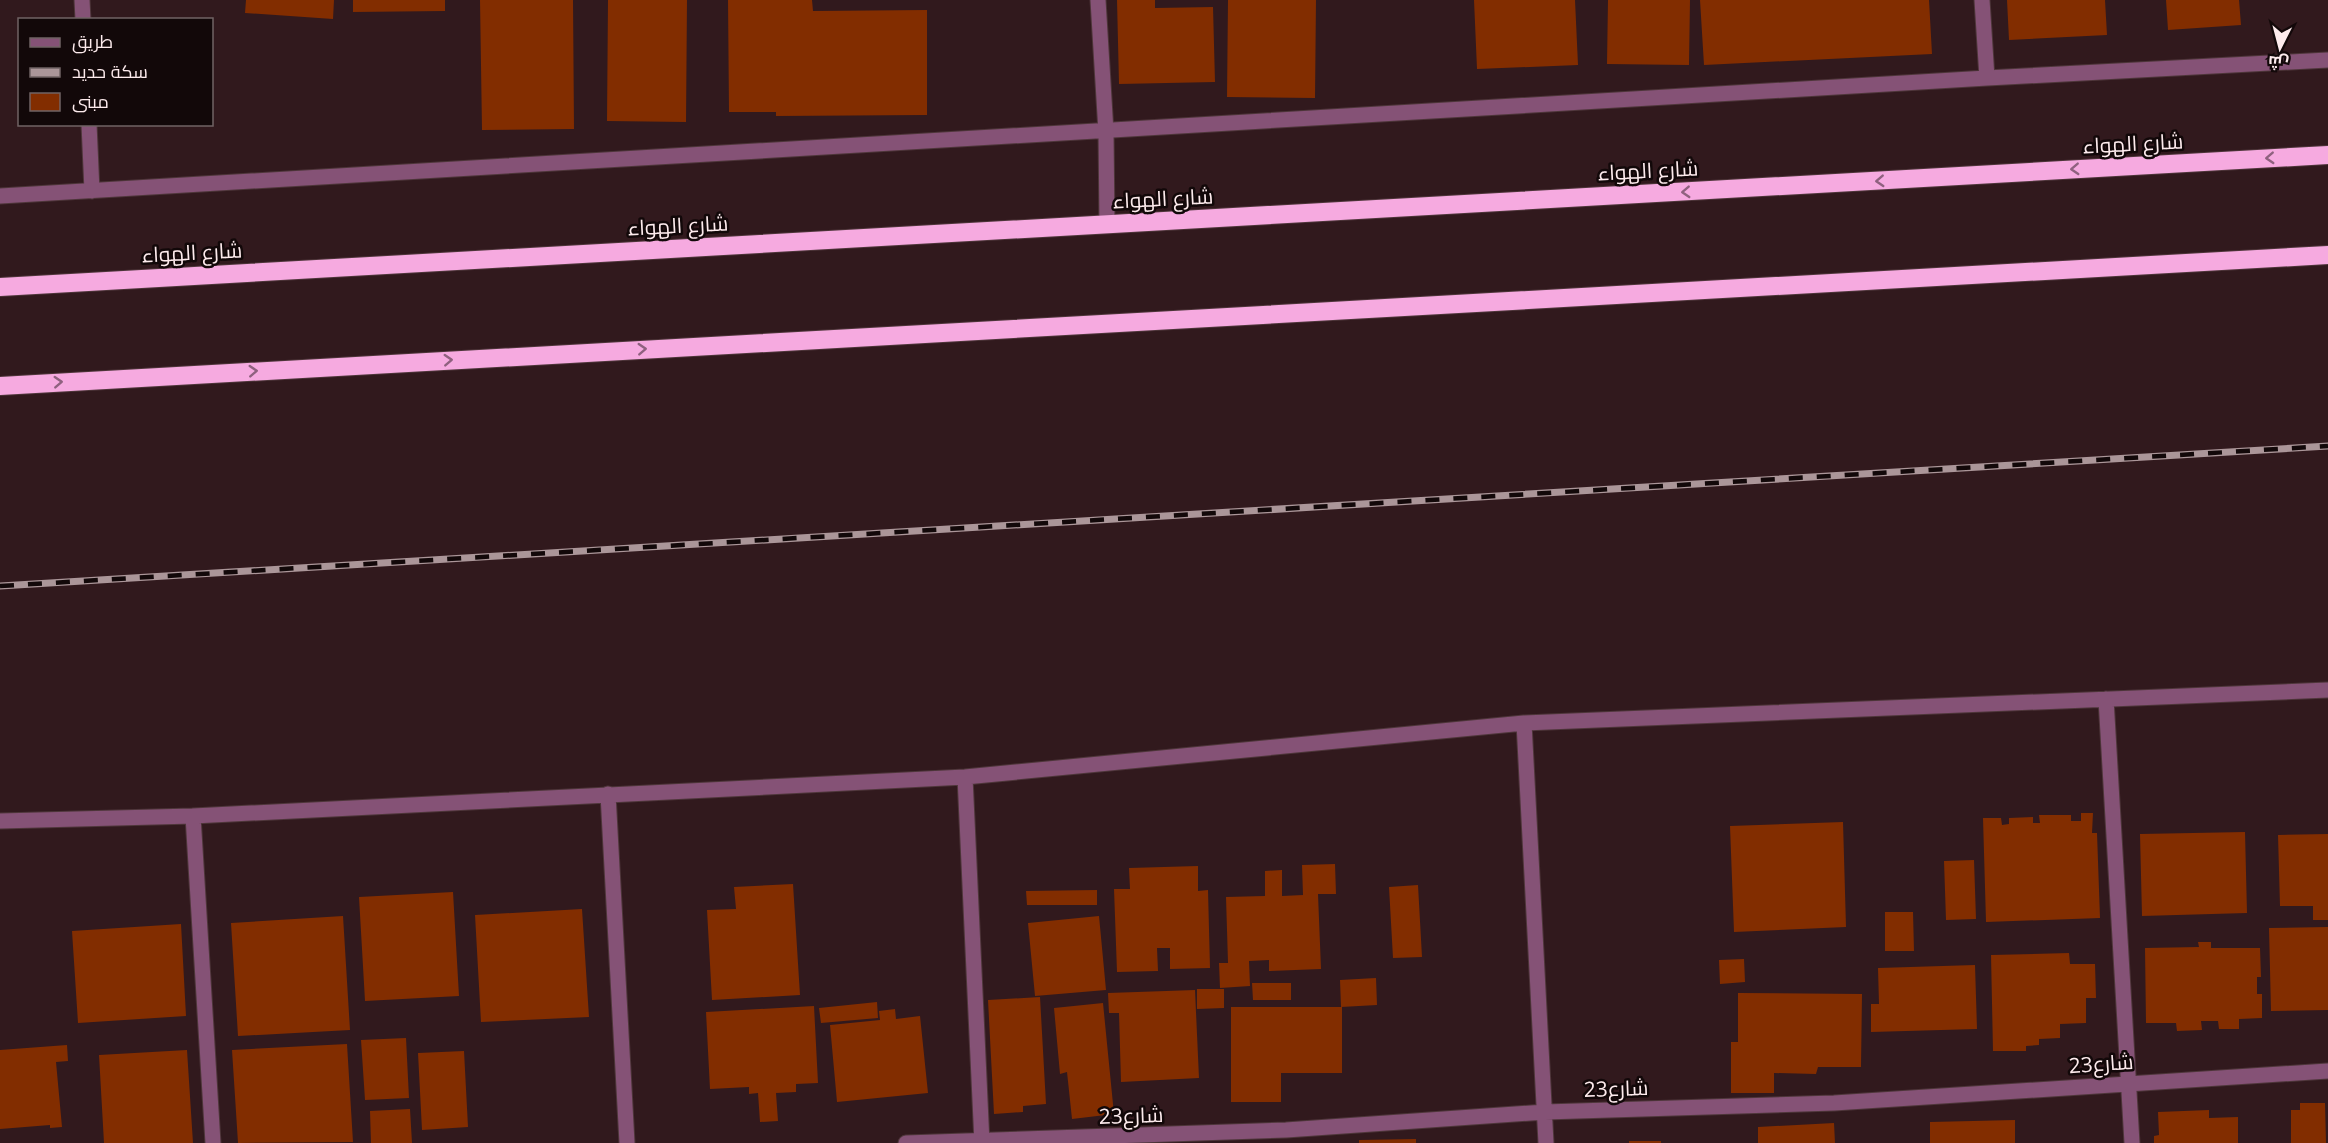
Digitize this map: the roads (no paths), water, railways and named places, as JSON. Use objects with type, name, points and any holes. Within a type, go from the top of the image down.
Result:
[{"type":"highway","name":"شارع الهواء","points":[[0,287],[2328,155]]},
{"type":"highway","points":[[0,386],[2328,255]]},
{"type":"street","points":[[82,0],[83,18]]},
{"type":"street","points":[[1098,0],[1106,132],[1107,225]]},
{"type":"street","points":[[1982,0],[1987,78]]},
{"type":"street","points":[[0,196],[1987,78],[2328,60]]},
{"type":"street","points":[[89,126],[92,191]]},
{"type":"street","points":[[0,820],[193,816],[965,777],[1524,723],[2328,690]]},
{"type":"street","points":[[2106,699],[2132,1143]]},
{"type":"street","points":[[1524,723],[1546,1143]]},
{"type":"street","points":[[965,777],[982,1141]]},
{"type":"street","points":[[608,794],[627,1143]]},
{"type":"street","points":[[193,816],[213,1143]]},
{"type":"street","name":"شارع23","points":[[906,1143],[1286,1130],[1545,1112],[1834,1103],[2328,1071]]},
{"type":"railway","points":[[0,586],[2328,446]]}]
